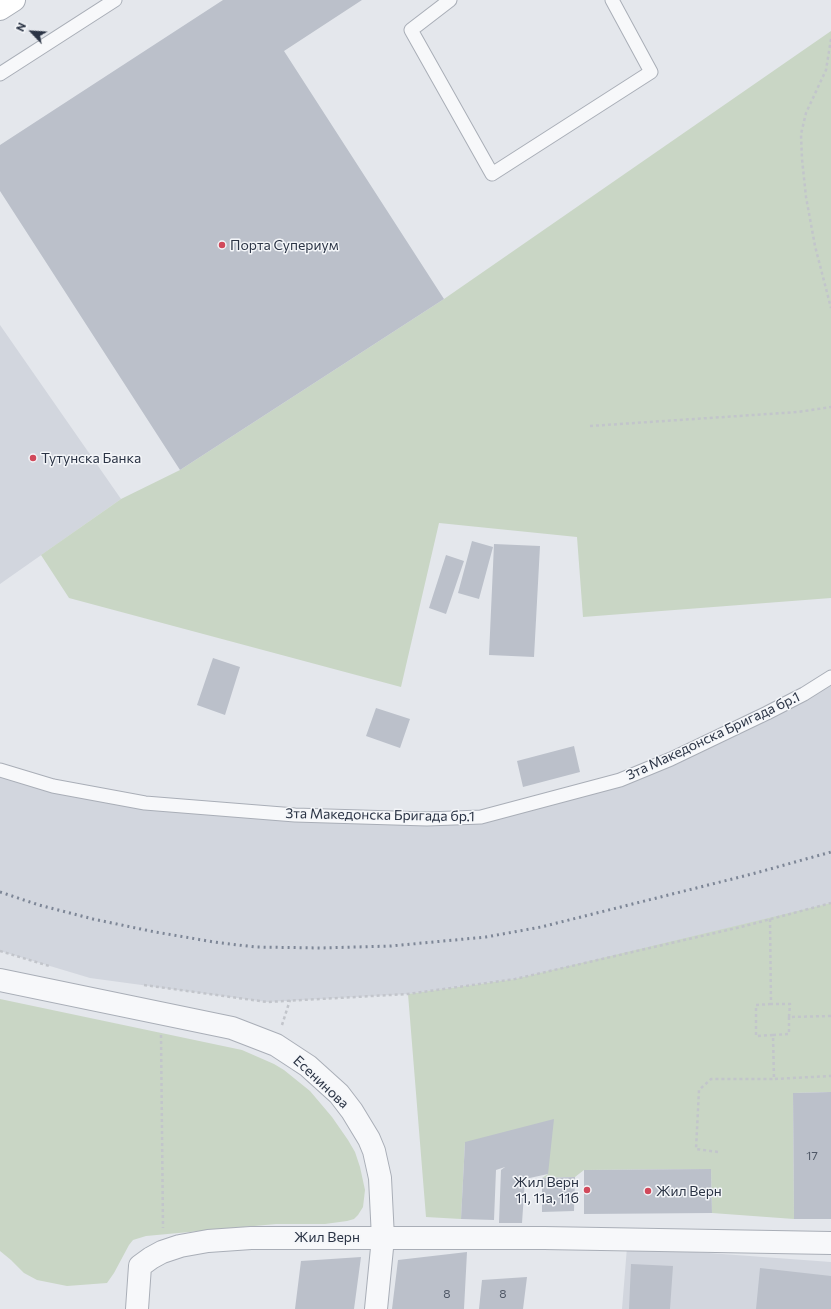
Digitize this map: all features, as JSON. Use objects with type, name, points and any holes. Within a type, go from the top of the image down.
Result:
[{"type":"street","points":[[0,9],[14,0]]},
{"type":"street","name":"Есенинова","points":[[0,980],[232,1028],[276,1045],[298,1059],[339,1094],[352,1111],[369,1139],[374,1151],[380,1178],[383,1238],[376,1309]]},
{"type":"street","name":"Жил Верн","points":[[137,1309],[140,1266],[162,1252],[180,1246],[208,1241],[251,1238],[544,1238],[831,1243]]},
{"type":"lane","points":[[0,74],[115,0]]},
{"type":"lane","points":[[450,0],[411,30],[492,174],[651,72],[612,0]]},
{"type":"lane","name":"3та Македонска Бригада бр.1","points":[[0,770],[53,786],[145,803],[295,815],[427,819],[481,817],[620,780],[671,759],[767,713],[804,694],[831,677]]},
{"type":"path","points":[[831,39],[826,70],[806,113],[801,134],[806,197],[815,246],[831,308]]},
{"type":"path","points":[[590,426],[798,412],[831,407]]},
{"type":"path","points":[[136,984],[267,1002],[408,994],[515,979],[770,919],[831,903]]},
{"type":"path","points":[[770,919],[771,1004]]},
{"type":"path","points":[[0,951],[53,967]]},
{"type":"path","points":[[771,1004],[790,1004],[789,1034],[756,1036],[756,1005],[771,1004]]},
{"type":"path","points":[[790,1017],[831,1016]]},
{"type":"path","points":[[161,1028],[163,1229]]},
{"type":"path","points":[[772,1035],[774,1079]]},
{"type":"path","points":[[718,1152],[696,1149],[699,1090],[711,1079],[774,1079],[831,1076]]},
{"type":"shaded area","points":[[0,325],[121,499],[0,584]]},
{"type":"shaded area","points":[[831,677],[831,903],[741,927],[515,979],[408,994],[267,1002],[90,978],[0,951],[0,771],[145,803],[481,817],[620,780]]},
{"type":"shaded area","points":[[627,1247],[831,1262],[831,1309],[622,1309]]},
{"type":"green space","points":[[831,31],[831,598],[583,617],[577,537],[439,523],[401,687],[69,598],[41,555],[121,499],[180,470],[444,299]]},
{"type":"green space","points":[[831,903],[831,1092],[793,1093],[794,1219],[712,1213],[711,1169],[584,1170],[575,1177],[542,1178],[548,1174],[465,1142],[461,1219],[426,1217],[408,994],[515,979]]},
{"type":"green space","points":[[0,999],[242,1050],[274,1064],[284,1070],[310,1091],[332,1117],[348,1140],[355,1152],[360,1167],[365,1190],[363,1207],[354,1219],[325,1224],[276,1224],[146,1236],[133,1240],[107,1283],[67,1286],[37,1280],[24,1273],[0,1251]]},
{"type":"building","name":"Порта Супериум","points":[[223,0],[362,0],[284,51],[444,299],[180,470],[0,191],[0,145]]},
{"type":"building","points":[[472,541],[493,547],[479,599],[458,593]]},
{"type":"building","points":[[494,544],[540,546],[534,657],[489,655]]},
{"type":"building","points":[[446,555],[464,561],[446,614],[429,608]]},
{"type":"building","points":[[213,658],[240,667],[225,715],[197,705]]},
{"type":"building","points":[[376,708],[410,719],[400,748],[366,736]]},
{"type":"building","points":[[574,746],[580,772],[523,787],[517,761]]},
{"type":"building","points":[[831,1092],[831,1219],[794,1219],[793,1093]]},
{"type":"building","points":[[554,1119],[548,1174],[525,1179],[522,1223],[499,1223],[501,1170],[505,1167],[496,1170],[494,1220],[461,1219],[465,1142]]},
{"type":"building","name":"Жил Верн","points":[[711,1169],[712,1213],[584,1214],[584,1170]]},
{"type":"building","points":[[575,1177],[574,1211],[542,1212],[542,1178]]},
{"type":"building","points":[[467,1252],[464,1309],[392,1309],[398,1260]]},
{"type":"building","points":[[361,1257],[354,1309],[295,1309],[301,1261]]},
{"type":"building","points":[[631,1264],[673,1266],[670,1309],[629,1309]]},
{"type":"building","points":[[760,1268],[831,1276],[831,1309],[756,1309]]},
{"type":"building","points":[[527,1277],[523,1309],[479,1309],[482,1280]]},
{"type":"railway","points":[[0,892],[39,905],[93,919],[214,942],[255,947],[321,948],[391,946],[486,937],[541,927],[752,874],[831,852]]},
{"type":"place","name":"Порта Супериум","points":[[222,245]]},
{"type":"place","name":"Тутунска Банка","points":[[33,458]]},
{"type":"place","name":"Жил Верн 11, 11а, 11б","points":[[587,1190]]},
{"type":"place","name":"Жил Верн","points":[[648,1191]]}]
